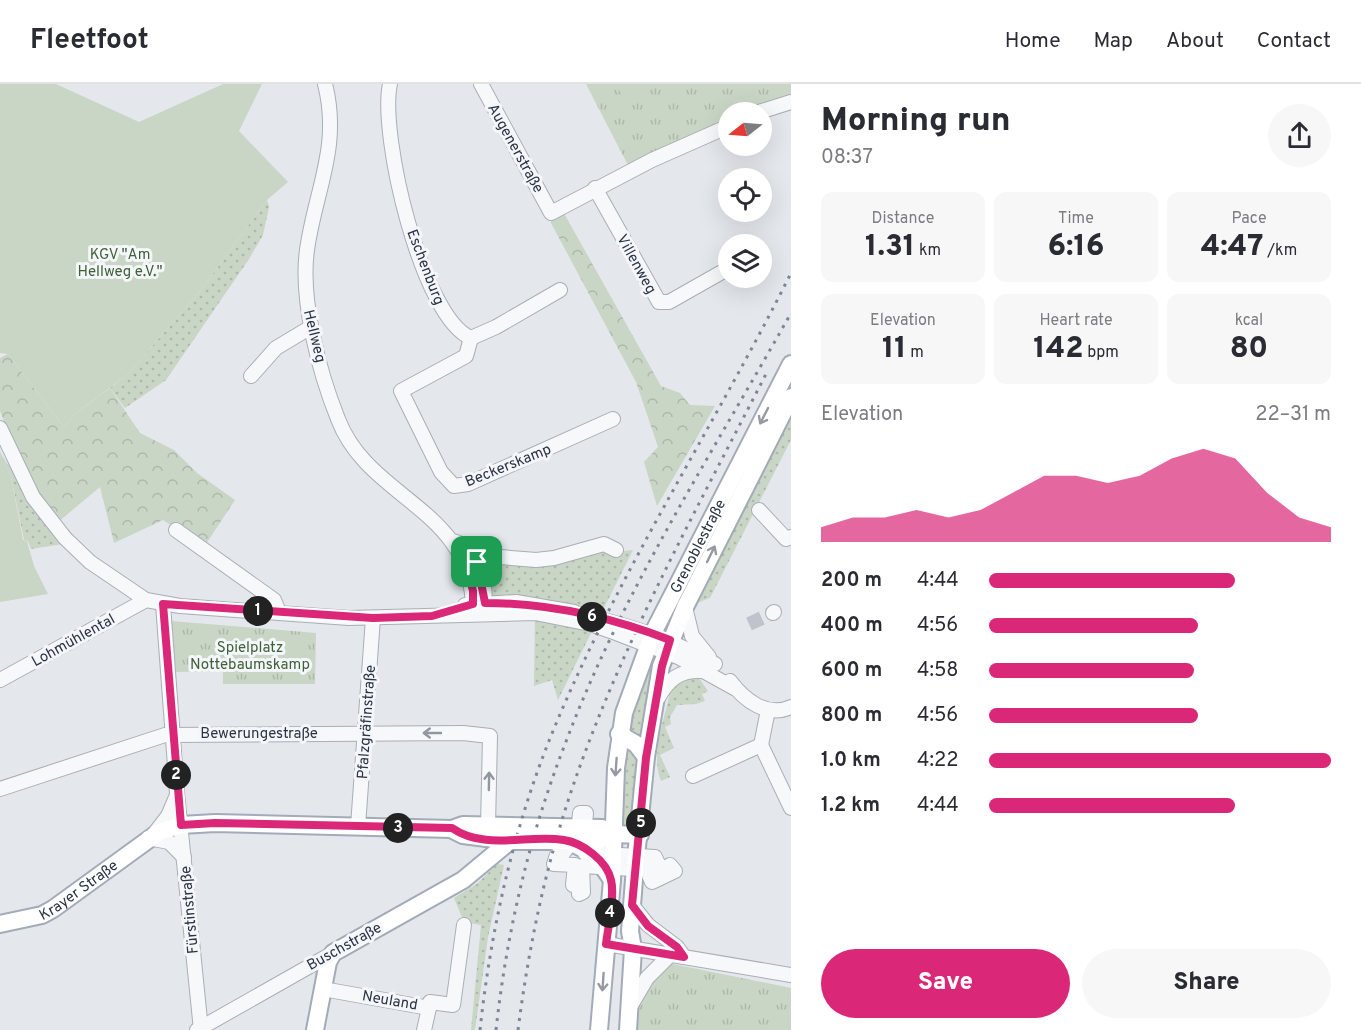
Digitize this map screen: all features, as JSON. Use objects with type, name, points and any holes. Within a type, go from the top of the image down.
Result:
[{"type":"main road","name":"Grenoblestraße","points":[[599,1030],[612,880],[619,734],[624,713],[650,639],[791,364]]},
{"type":"main road","name":"Grenoblestraße","points":[[628,948],[646,758],[668,646],[685,607],[791,397]]},
{"type":"main road","points":[[619,734],[636,744],[646,758]]},
{"type":"main road","points":[[572,834],[596,820],[614,801]]},
{"type":"main road","name":"Krayer Straße","points":[[0,924],[42,915],[53,909],[151,836],[181,825],[215,823],[452,828],[463,825],[493,834],[572,834],[602,828],[614,834],[640,835]]},
{"type":"main road","points":[[485,862],[493,834]]},
{"type":"main road","name":"Buschstraße","points":[[333,953],[463,880],[485,862],[493,834]]},
{"type":"main road","name":"Krayer Straße","points":[[572,834],[594,854],[612,880]]},
{"type":"main road","points":[[628,948],[630,1007],[628,1030]]},
{"type":"main road","points":[[623,1030],[620,1019],[628,948]]},
{"type":"main road","points":[[315,1030],[333,953]]},
{"type":"street","name":"Hellweg","points":[[325,84],[330,122],[326,170],[307,248],[305,294],[311,327],[337,418],[346,437],[363,460],[426,513],[472,565],[473,591],[479,608]]},
{"type":"street","name":"Eschenburg","points":[[390,84],[388,93],[390,140],[403,203],[439,303],[451,324],[462,334],[471,338]]},
{"type":"street","name":"Augenerstraße","points":[[481,84],[551,213],[595,189]]},
{"type":"street","points":[[772,108],[791,102]]},
{"type":"street","points":[[595,189],[718,131]]},
{"type":"street","name":"Villenweg","points":[[595,189],[658,302],[669,302],[718,274]]},
{"type":"street","points":[[471,338],[560,290]]},
{"type":"street","points":[[251,376],[276,348],[311,327]]},
{"type":"street","name":"Beckerskamp","points":[[471,338],[466,356],[401,391],[441,472],[454,486],[468,484],[613,419]]},
{"type":"street","points":[[0,428],[33,497],[65,538],[90,562],[146,600],[163,604],[373,618],[432,616],[516,602],[556,607],[668,646],[710,668],[754,704],[768,710],[791,707]]},
{"type":"street","points":[[759,510],[789,541]]},
{"type":"street","points":[[176,530],[274,600],[279,612]]},
{"type":"street","points":[[472,565],[493,555],[536,560],[554,558],[604,544],[616,550]]},
{"type":"street","name":"Lohmühlental","points":[[0,680],[146,600]]},
{"type":"street","name":"Fürstinstraße","points":[[163,604],[177,793],[199,1029]]},
{"type":"street","points":[[685,607],[692,636],[710,668]]},
{"type":"street","name":"Pfalzgräfinstraße","points":[[358,826],[373,618]]},
{"type":"street","name":"Grenoblestraße","points":[[655,703],[664,687],[675,676],[687,670],[710,668]]},
{"type":"street","points":[[768,710],[761,745],[791,807]]},
{"type":"street","name":"Bewerungestraße","points":[[0,789],[160,736],[173,734],[365,732],[490,736],[493,834]]},
{"type":"street","points":[[695,772],[761,745]]},
{"type":"street","name":"Fürstinstraße","points":[[151,836],[168,816],[177,793]]},
{"type":"street","points":[[580,813],[586,813],[583,849],[585,853],[655,857],[661,870],[670,866],[675,871],[652,882],[649,875],[650,870],[582,866],[583,892],[579,894],[579,885],[573,885],[575,865],[554,864],[557,855],[562,855],[578,832],[580,813]]},
{"type":"street","points":[[151,836],[169,842],[184,857]]},
{"type":"street","points":[[632,905],[648,926],[677,947],[684,957]]},
{"type":"street","name":"Neuland","points":[[323,989],[429,1008],[430,1002],[453,1005],[464,925]]},
{"type":"street","points":[[606,944],[791,975]]},
{"type":"street","name":"Buschstraße","points":[[199,1029],[333,953]]},
{"type":"street","points":[[630,1007],[647,978],[669,955]]},
{"type":"street","points":[[424,1030],[429,1008]]},
{"type":"green space","name":"KGV \"Am Hellweg e.V.\"","points":[[0,84],[56,84],[139,122],[223,84],[262,84],[239,131],[288,182],[267,200],[201,290],[127,375],[76,413],[64,427],[8,354],[0,353]]},
{"type":"green space","points":[[586,84],[791,84],[791,102],[772,108],[772,102],[718,102],[718,130],[631,171]]},
{"type":"green space","points":[[616,84],[650,84],[623,98]]},
{"type":"green space","points":[[267,200],[269,207],[263,235],[249,259],[166,380],[125,408],[110,388],[127,375],[201,290]]},
{"type":"green space","points":[[561,208],[661,386],[680,393],[690,405],[715,406],[657,506],[644,462],[658,447],[636,382],[551,223],[551,213]]},
{"type":"green space","points":[[8,354],[64,427],[76,413],[110,388],[140,433],[174,450],[197,473],[235,500],[204,547],[163,520],[114,543],[100,487],[57,523],[22,468],[0,411],[0,358]]},
{"type":"green space","points":[[791,398],[791,440],[710,598],[686,607]]},
{"type":"green space","points":[[0,451],[11,477],[23,540],[27,541],[34,566],[48,594],[0,602]]},
{"type":"green space","points":[[2,456],[63,544],[31,549],[28,541],[24,540],[11,477]]},
{"type":"green space","points":[[603,545],[614,552],[633,550],[595,626],[484,612],[484,558],[514,560]]},
{"type":"green space","points":[[535,614],[594,627],[558,700],[552,680],[534,686]]},
{"type":"green space","name":"Spielplatz Nottebaumskamp","points":[[171,621],[316,633],[315,684],[223,684],[223,671],[176,672]]},
{"type":"green space","points":[[238,642],[267,642],[267,668],[238,667]]},
{"type":"green space","points":[[646,667],[654,669],[638,759],[634,816],[625,827],[618,824],[624,764],[635,707]]},
{"type":"green space","points":[[690,675],[699,678],[708,691],[702,694],[705,701],[677,705],[670,717],[671,724],[665,727],[674,748],[660,755],[670,777],[661,781],[657,760],[658,748],[670,692],[675,683]]},
{"type":"green space","points":[[497,864],[504,865],[488,937],[475,1030],[471,1030],[481,925],[464,922],[454,898],[478,883]]},
{"type":"green space","points":[[668,963],[791,988],[791,1030],[630,1030],[633,1011],[642,993]]},
{"type":"tunnel","points":[[749,624],[773,613]]},
{"type":"railway","points":[[480,1030],[491,954],[506,878],[527,803],[553,731],[579,672],[637,556],[791,273]]},
{"type":"railway","points":[[496,1030],[514,919],[531,846],[554,774],[590,683],[642,575],[791,313]]},
{"type":"railway","points":[[518,1030],[526,973],[544,888],[558,832],[587,748],[658,584],[767,372]]},
{"type":"route","points":[[477,562],[485,603],[516,602],[556,607],[639,628],[670,640],[662,666],[646,758],[632,905],[648,926],[677,947],[684,957],[606,944],[612,880],[594,854],[565,840],[510,842],[463,836],[452,828],[215,823],[181,825],[163,604],[349,618],[432,616],[473,604],[471,579],[467,568],[477,562]]}]
